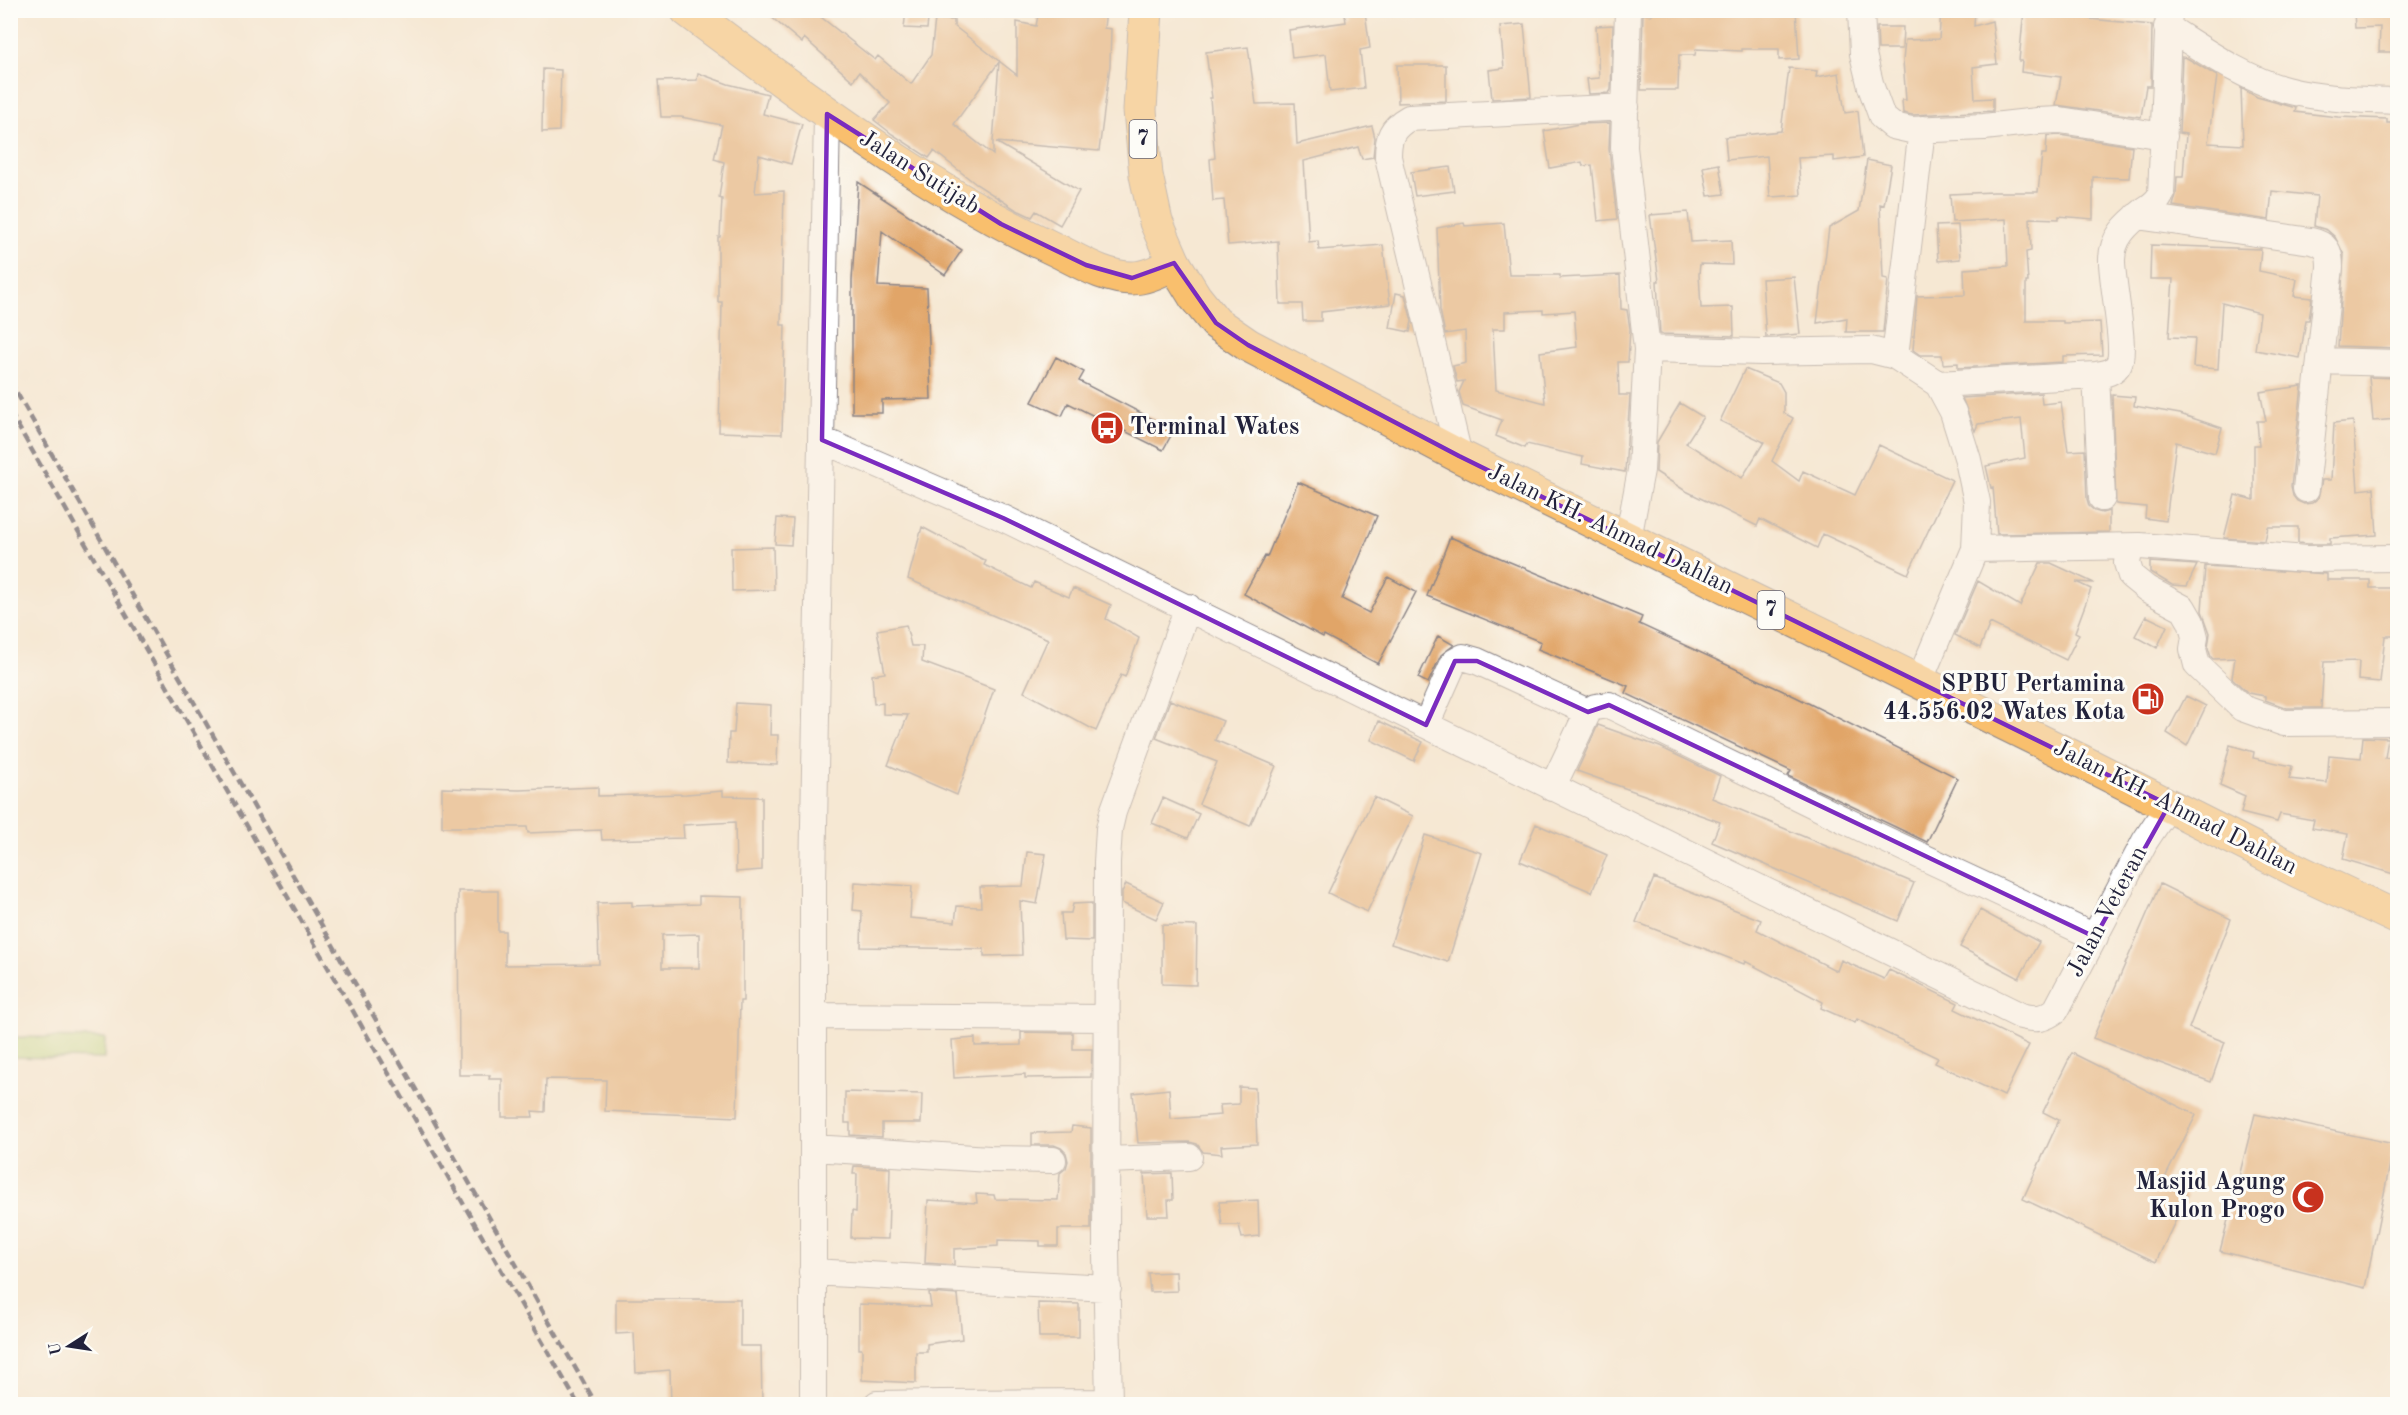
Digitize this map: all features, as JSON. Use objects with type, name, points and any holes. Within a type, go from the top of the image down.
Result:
[{"type":"main road","name":"Jalan Sutijab","points":[[687,10],[827,114],[922,177],[1001,224],[1106,273],[1132,278],[1155,273],[1174,263]]},
{"type":"main road","name":"7","points":[[1146,10],[1140,110],[1146,175],[1156,222],[1174,263]]},
{"type":"main road","name":"Jalan KH. Ahmad Dahlan","points":[[1174,263],[1195,297],[1216,323],[1248,345],[1459,456],[2397,918]]},
{"type":"street","points":[[1628,10],[1624,147],[1647,349],[1641,470],[1628,539]]},
{"type":"street","points":[[1862,10],[1863,54],[1871,87],[1882,117],[1893,126],[1922,129],[2060,120],[2164,136]]},
{"type":"street","points":[[2168,19],[2232,69],[2287,90],[2355,100],[2397,101]]},
{"type":"street","points":[[1938,384],[2096,375],[2115,369],[2121,357],[2112,262],[2113,249],[2119,234],[2137,216],[2154,204],[2161,194],[2168,19]]},
{"type":"street","points":[[1459,456],[1388,158],[1388,139],[1397,125],[1408,118],[1626,107]]},
{"type":"street","points":[[813,1404],[814,835],[827,114]]},
{"type":"street","points":[[1895,356],[1922,129]]},
{"type":"street","points":[[2137,216],[2311,241],[2325,246],[2330,258],[2330,267],[2306,489]]},
{"type":"street","points":[[1647,349],[1762,352],[1870,350],[1895,356],[1938,384],[1953,412],[1970,470],[1977,502],[1975,549],[1918,682]]},
{"type":"street","points":[[2320,361],[2397,363]]},
{"type":"street","points":[[2096,375],[2102,498]]},
{"type":"street","points":[[822,440],[1003,518],[1552,788],[1588,712],[1595,707],[1609,705],[1863,829],[2095,937]]},
{"type":"street","points":[[1975,549],[2130,547],[2306,559],[2397,558]]},
{"type":"street","points":[[2130,547],[2127,563],[2131,576],[2147,589],[2183,608],[2192,622],[2195,637],[2193,649],[2197,665],[2242,708],[2284,723],[2397,722]]},
{"type":"street","points":[[877,1404],[1109,1403],[1106,1160],[1109,829],[1113,812],[1188,607]]},
{"type":"street","points":[[1426,725],[1454,662],[1464,657],[1478,661],[1588,712]]},
{"type":"street","name":"Jalan Veteran","points":[[1552,788],[2021,1016],[2035,1019],[2047,1017],[2056,1010],[2145,841],[2169,805]]},
{"type":"street","points":[[813,1016],[1107,1018]]},
{"type":"street","points":[[813,1148],[990,1159],[1053,1160]]},
{"type":"street","points":[[1106,1160],[1189,1157]]},
{"type":"street","points":[[812,1272],[1108,1288]]},
{"type":"highlighted area","points":[[827,114],[1001,224],[1086,265],[1132,278],[1174,263],[1216,323],[1248,345],[1459,456],[2169,805],[2095,937],[1609,705],[1588,712],[1477,661],[1455,661],[1426,725],[1003,518],[822,440]]},
{"type":"green space","points":[[11,1037],[105,1038],[104,1059],[11,1057]]},
{"type":"building","points":[[763,10],[812,10],[875,60],[878,56],[911,84],[931,55],[935,19],[954,20],[954,26],[1017,75],[1017,22],[1036,26],[1039,10],[1068,13],[1068,10],[1106,10],[1104,28],[1111,29],[1110,65],[1099,151],[996,142],[1079,191],[1060,225],[1036,211],[1032,217],[976,184],[934,151],[929,158],[892,134],[874,120],[890,103],[859,72],[853,81],[804,38],[802,43]],"holes":[[[999,62],[993,155],[954,124]]]},
{"type":"building","points":[[906,10],[929,10],[927,29],[904,28]]},
{"type":"building","points":[[1651,10],[1796,10],[1799,59],[1779,60],[1779,49],[1742,49],[1742,51],[1696,49],[1695,55],[1679,55],[1678,90],[1641,90],[1643,14],[1652,15]]},
{"type":"building","points":[[1941,10],[1975,10],[1974,26],[1992,21],[1997,64],[1973,67],[1975,99],[1993,98],[1993,111],[1912,115],[1903,113],[1902,100],[1906,100],[1903,61],[1905,40],[1939,39]]},
{"type":"building","points":[[2024,10],[2091,10],[2090,19],[2152,25],[2151,86],[2146,86],[2141,117],[2056,105],[2061,77],[2021,72],[2022,61],[2019,61]]},
{"type":"building","points":[[2397,10],[2397,52],[2379,52],[2380,27],[2355,28],[2354,11]]},
{"type":"building","points":[[1365,12],[1370,48],[1360,50],[1364,88],[1330,92],[1326,54],[1292,58],[1289,30],[1346,22],[1345,15]]},
{"type":"building","points":[[1524,24],[1531,97],[1492,99],[1489,70],[1504,68],[1500,26]]},
{"type":"building","points":[[1613,25],[1611,90],[1609,93],[1589,94],[1587,79],[1599,78],[1596,26]]},
{"type":"building","points":[[1877,27],[1903,27],[1902,49],[1878,49]]},
{"type":"building","points":[[1248,47],[1256,104],[1295,103],[1297,144],[1372,126],[1375,138],[1373,157],[1362,159],[1358,147],[1304,161],[1309,242],[1318,241],[1319,250],[1383,245],[1390,304],[1321,312],[1321,321],[1303,321],[1302,304],[1280,304],[1278,241],[1228,245],[1224,200],[1213,201],[1210,159],[1215,158],[1210,98],[1212,98],[1206,52]]},
{"type":"building","points":[[2182,57],[2217,76],[2208,143],[2243,145],[2241,88],[2257,97],[2296,108],[2295,112],[2387,119],[2387,123],[2397,123],[2397,348],[2338,346],[2344,255],[2335,237],[2327,230],[2314,226],[2317,196],[2272,191],[2269,220],[2173,206],[2177,177],[2183,177],[2186,134],[2179,133]]},
{"type":"building","points":[[1397,65],[1446,65],[1446,101],[1398,103]]},
{"type":"building","points":[[1789,68],[1817,71],[1816,77],[1839,73],[1845,113],[1858,111],[1863,157],[1834,161],[1834,156],[1798,158],[1801,195],[1770,197],[1767,156],[1727,160],[1725,137],[1781,131]]},
{"type":"building","points":[[543,69],[561,70],[559,131],[542,132]]},
{"type":"building","points":[[698,73],[728,84],[768,94],[763,114],[802,124],[791,164],[759,155],[755,193],[784,191],[781,325],[785,325],[782,434],[719,432],[722,302],[718,302],[718,237],[720,237],[722,199],[719,198],[724,162],[714,159],[722,125],[681,117],[661,117],[658,81],[697,80]]},
{"type":"building","points":[[1610,123],[1609,149],[1617,219],[1598,221],[1592,165],[1583,166],[1582,162],[1550,168],[1544,131],[1579,124]]},
{"type":"building","points":[[2059,135],[2132,146],[2129,178],[2093,177],[2093,219],[2059,216],[2059,219],[2030,218],[2031,251],[2026,252],[2028,282],[2026,282],[2026,321],[2100,322],[2102,355],[2063,356],[2063,362],[1958,368],[1958,363],[1943,364],[1942,355],[1920,355],[1913,350],[1917,296],[1965,295],[1964,269],[2008,266],[2006,219],[1952,222],[1950,194],[2038,192],[2042,154],[2046,154],[2047,136]]},
{"type":"building","points":[[1867,160],[1891,165],[1884,205],[1880,204],[1883,278],[1888,279],[1883,332],[1846,332],[1847,318],[1817,323],[1829,228],[1859,211]]},
{"type":"building","points":[[1719,164],[1724,194],[1708,196],[1703,167]]},
{"type":"building","points":[[1450,167],[1454,191],[1415,196],[1411,172]]},
{"type":"building","points":[[858,182],[962,250],[945,275],[882,231],[878,286],[927,288],[931,399],[882,400],[882,413],[852,413],[852,281]]},
{"type":"building","points":[[1688,212],[1691,242],[1731,240],[1732,265],[1700,264],[1699,274],[1701,308],[1733,307],[1734,336],[1660,334],[1657,281],[1659,281],[1650,215]]},
{"type":"building","points":[[1464,223],[1465,226],[1504,223],[1509,275],[1560,275],[1560,278],[1620,275],[1621,309],[1627,310],[1630,329],[1628,362],[1618,362],[1619,395],[1630,395],[1625,472],[1582,464],[1583,457],[1527,444],[1525,448],[1496,436],[1502,420],[1463,406],[1459,392],[1464,381],[1457,382],[1453,366],[1466,363],[1465,331],[1445,334],[1440,310],[1437,228]],"holes":[[[1543,310],[1543,313],[1574,311],[1577,347],[1540,352],[1545,403],[1496,390],[1493,329],[1505,329],[1505,312]]]},
{"type":"building","points":[[1958,225],[1960,259],[1938,261],[1936,226]]},
{"type":"building","points":[[2151,245],[2261,249],[2259,271],[2297,279],[2294,296],[2312,298],[2300,358],[2255,350],[2260,313],[2222,303],[2218,369],[2193,367],[2195,338],[2169,337],[2173,279],[2150,279]]},
{"type":"building","points":[[1794,277],[1800,334],[1766,337],[1762,279]]},
{"type":"building","points":[[1396,293],[1405,295],[1412,321],[1410,332],[1390,328]]},
{"type":"building","points":[[1056,357],[1084,372],[1079,381],[1174,430],[1163,450],[1068,403],[1062,416],[1032,402]]},
{"type":"building","points":[[1745,369],[1779,383],[1784,392],[1784,413],[1793,418],[1772,461],[1799,481],[1803,471],[1855,495],[1879,445],[1952,480],[1908,574],[1823,534],[1817,548],[1760,519],[1757,526],[1684,490],[1656,472],[1657,442],[1680,403],[1703,417],[1686,443],[1742,478],[1764,442],[1720,421]]},
{"type":"building","points":[[2369,377],[2397,378],[2397,419],[2373,421]]},
{"type":"building","points":[[2302,386],[2291,487],[2293,496],[2304,504],[2312,503],[2318,498],[2322,480],[2331,480],[2334,423],[2353,421],[2358,490],[2374,488],[2377,535],[2330,538],[2330,544],[2307,544],[2298,543],[2298,527],[2268,527],[2265,541],[2224,538],[2235,495],[2254,500],[2254,445],[2259,445],[2257,421],[2266,421],[2260,392]]},
{"type":"building","points":[[2041,393],[2042,404],[2061,402],[2068,451],[2085,450],[2089,506],[2102,513],[2109,511],[2109,532],[1997,534],[1993,487],[1991,488],[1986,466],[2025,458],[2021,419],[1978,424],[1975,431],[1962,398]]},
{"type":"building","points":[[2112,395],[2135,397],[2134,406],[2180,414],[2222,428],[2215,453],[2176,442],[2166,521],[2145,518],[2146,507],[2116,504]]},
{"type":"building","points":[[1298,482],[1377,516],[1342,599],[1369,613],[1388,577],[1416,592],[1378,664],[1244,594],[1265,556],[1267,557]]},
{"type":"building","points":[[777,518],[793,519],[791,545],[775,544]]},
{"type":"building","points":[[922,527],[986,561],[984,565],[1031,588],[1034,582],[1069,597],[1073,588],[1111,605],[1106,619],[1139,638],[1125,677],[1121,675],[1096,731],[1024,692],[1048,639],[908,579]]},
{"type":"building","points":[[1450,537],[1642,617],[1639,624],[1796,697],[1958,778],[1927,842],[1788,776],[1791,771],[1625,693],[1628,686],[1538,649],[1541,642],[1427,596]]},
{"type":"building","points":[[773,547],[774,590],[732,591],[731,548]]},
{"type":"building","points":[[2150,562],[2197,565],[2187,586],[2172,585],[2150,572]]},
{"type":"building","points":[[2040,563],[2051,563],[2094,583],[2076,582],[2091,589],[2075,632],[2079,634],[2066,660],[1990,623],[1980,648],[1955,635],[1978,581],[2020,606]]},
{"type":"building","points":[[2205,566],[2327,574],[2327,580],[2370,580],[2370,588],[2397,588],[2397,636],[2385,636],[2380,682],[2358,680],[2359,661],[2324,662],[2321,708],[2287,708],[2265,700],[2265,696],[2248,693],[2232,678],[2235,658],[2213,659],[2211,657],[2208,648],[2210,633],[2202,611]]},
{"type":"building","points":[[2146,616],[2167,626],[2157,648],[2135,636]]},
{"type":"building","points":[[906,625],[911,646],[923,646],[922,662],[994,689],[957,795],[888,765],[908,715],[883,714],[883,703],[874,704],[872,675],[885,673],[877,630]]},
{"type":"building","points":[[1438,636],[1454,645],[1441,655],[1428,683],[1418,678]]},
{"type":"building","points":[[2186,696],[2206,706],[2187,746],[2167,733]]},
{"type":"building","points":[[1170,700],[1223,721],[1215,740],[1276,766],[1250,826],[1199,804],[1217,762],[1156,738]]},
{"type":"building","points":[[736,703],[771,705],[770,735],[778,735],[777,765],[728,763],[729,733],[734,733]]},
{"type":"building","points":[[1379,721],[1423,742],[1414,761],[1371,740]]},
{"type":"building","points":[[1598,725],[1660,747],[1720,776],[1712,798],[1914,883],[1898,921],[1712,842],[1720,822],[1577,771]]},
{"type":"building","points":[[2363,737],[2388,738],[2385,758],[2397,759],[2397,875],[2343,859],[2348,834],[2312,828],[2314,820],[2280,814],[2277,822],[2241,813],[2245,796],[2220,785],[2230,745],[2254,752],[2253,758],[2292,766],[2289,779],[2327,783],[2329,755],[2361,758]]},
{"type":"building","points":[[598,787],[598,796],[723,791],[723,796],[762,797],[762,870],[736,872],[735,822],[683,825],[684,838],[602,840],[601,830],[528,833],[527,827],[442,827],[442,788],[519,790]]},
{"type":"building","points":[[1374,797],[1413,816],[1367,912],[1328,893]]},
{"type":"building","points":[[1163,798],[1199,814],[1188,838],[1152,823]]},
{"type":"building","points":[[1536,824],[1607,855],[1592,892],[1520,861]]},
{"type":"building","points":[[1425,835],[1482,853],[1448,962],[1391,944]]},
{"type":"building","points":[[1027,852],[1046,854],[1037,904],[1020,901],[1022,955],[984,956],[984,949],[861,947],[862,911],[853,910],[855,882],[912,886],[910,918],[955,922],[957,906],[981,907],[980,887],[1023,886]]},
{"type":"building","points":[[1654,878],[1761,920],[1757,930],[1837,971],[1841,960],[1884,979],[1889,970],[1958,1003],[1955,1009],[2029,1045],[2004,1096],[1935,1063],[1938,1058],[1857,1019],[1855,1023],[1821,1008],[1823,1002],[1745,961],[1744,964],[1636,922]]},
{"type":"building","points":[[1126,884],[1164,902],[1156,919],[1122,903],[1122,892]]},
{"type":"building","points":[[2160,884],[2231,919],[2189,1028],[2225,1042],[2211,1082],[2093,1038]]},
{"type":"building","points":[[458,891],[498,891],[498,931],[505,931],[505,965],[599,964],[597,903],[632,902],[632,906],[699,904],[699,896],[743,897],[743,1001],[740,1001],[737,1117],[605,1111],[606,1080],[546,1079],[545,1112],[532,1111],[533,1117],[502,1117],[502,1079],[489,1079],[490,1075],[459,1075]],"holes":[[[699,934],[699,968],[662,968],[662,935]]]},
{"type":"building","points":[[1092,903],[1092,941],[1063,940],[1061,913],[1071,913],[1073,904]]},
{"type":"building","points":[[1980,910],[2039,942],[2019,978],[1960,947]]},
{"type":"building","points":[[1162,925],[1197,926],[1196,985],[1162,984]]},
{"type":"building","points":[[1021,1032],[1073,1033],[1073,1049],[1092,1049],[1091,1077],[1025,1078],[1025,1074],[954,1078],[952,1040],[975,1038],[975,1046],[1021,1045]]},
{"type":"building","points":[[2072,1053],[2196,1115],[2162,1184],[2187,1196],[2156,1262],[2023,1199],[2059,1120],[2043,1112]]},
{"type":"building","points":[[1239,1087],[1255,1088],[1257,1144],[1221,1146],[1222,1154],[1203,1152],[1197,1144],[1189,1142],[1138,1143],[1133,1093],[1169,1089],[1171,1119],[1221,1115],[1220,1105],[1239,1104]]},
{"type":"building","points":[[845,1092],[922,1094],[921,1123],[882,1123],[882,1137],[850,1135],[850,1123],[845,1123]]},
{"type":"building","name":"Masjid Agung Kulon Progo","points":[[2255,1114],[2394,1144],[2365,1288],[2220,1251]]},
{"type":"building","points":[[1072,1126],[1091,1128],[1091,1229],[1058,1229],[1058,1246],[1040,1246],[1040,1241],[998,1240],[998,1246],[954,1249],[954,1265],[925,1263],[928,1200],[977,1203],[976,1194],[994,1195],[995,1199],[1058,1200],[1060,1173],[1066,1168],[1068,1161],[1066,1153],[1054,1145],[1032,1145],[1032,1133],[1071,1132]]},
{"type":"building","points":[[854,1166],[890,1168],[888,1239],[851,1238],[852,1211],[856,1212],[857,1174],[853,1174]]},
{"type":"building","points":[[1172,1173],[1173,1200],[1168,1200],[1169,1216],[1147,1216],[1144,1174]]},
{"type":"building","points":[[1258,1200],[1259,1236],[1242,1238],[1239,1225],[1222,1225],[1219,1202]]},
{"type":"building","points":[[1176,1272],[1177,1291],[1150,1292],[1148,1273]]},
{"type":"building","points":[[929,1293],[958,1295],[962,1339],[927,1344],[927,1352],[916,1352],[916,1383],[862,1380],[859,1304],[931,1307]]},
{"type":"building","points":[[616,1299],[740,1299],[740,1346],[761,1346],[762,1404],[671,1404],[670,1370],[636,1373],[634,1333],[616,1334]]},
{"type":"building","points":[[1038,1303],[1079,1304],[1079,1337],[1039,1337]]},
{"type":"railway","points":[[10,381],[596,1404]]},
{"type":"railway","points":[[10,412],[578,1404]]},
{"type":"place","name":"Terminal Wates","points":[[1107,428]]},
{"type":"place","name":"SPBU Pertamina 44.556.02 Wates Kota","points":[[2148,699]]},
{"type":"place","name":"Masjid Agung Kulon Progo","points":[[2308,1197]]}]
